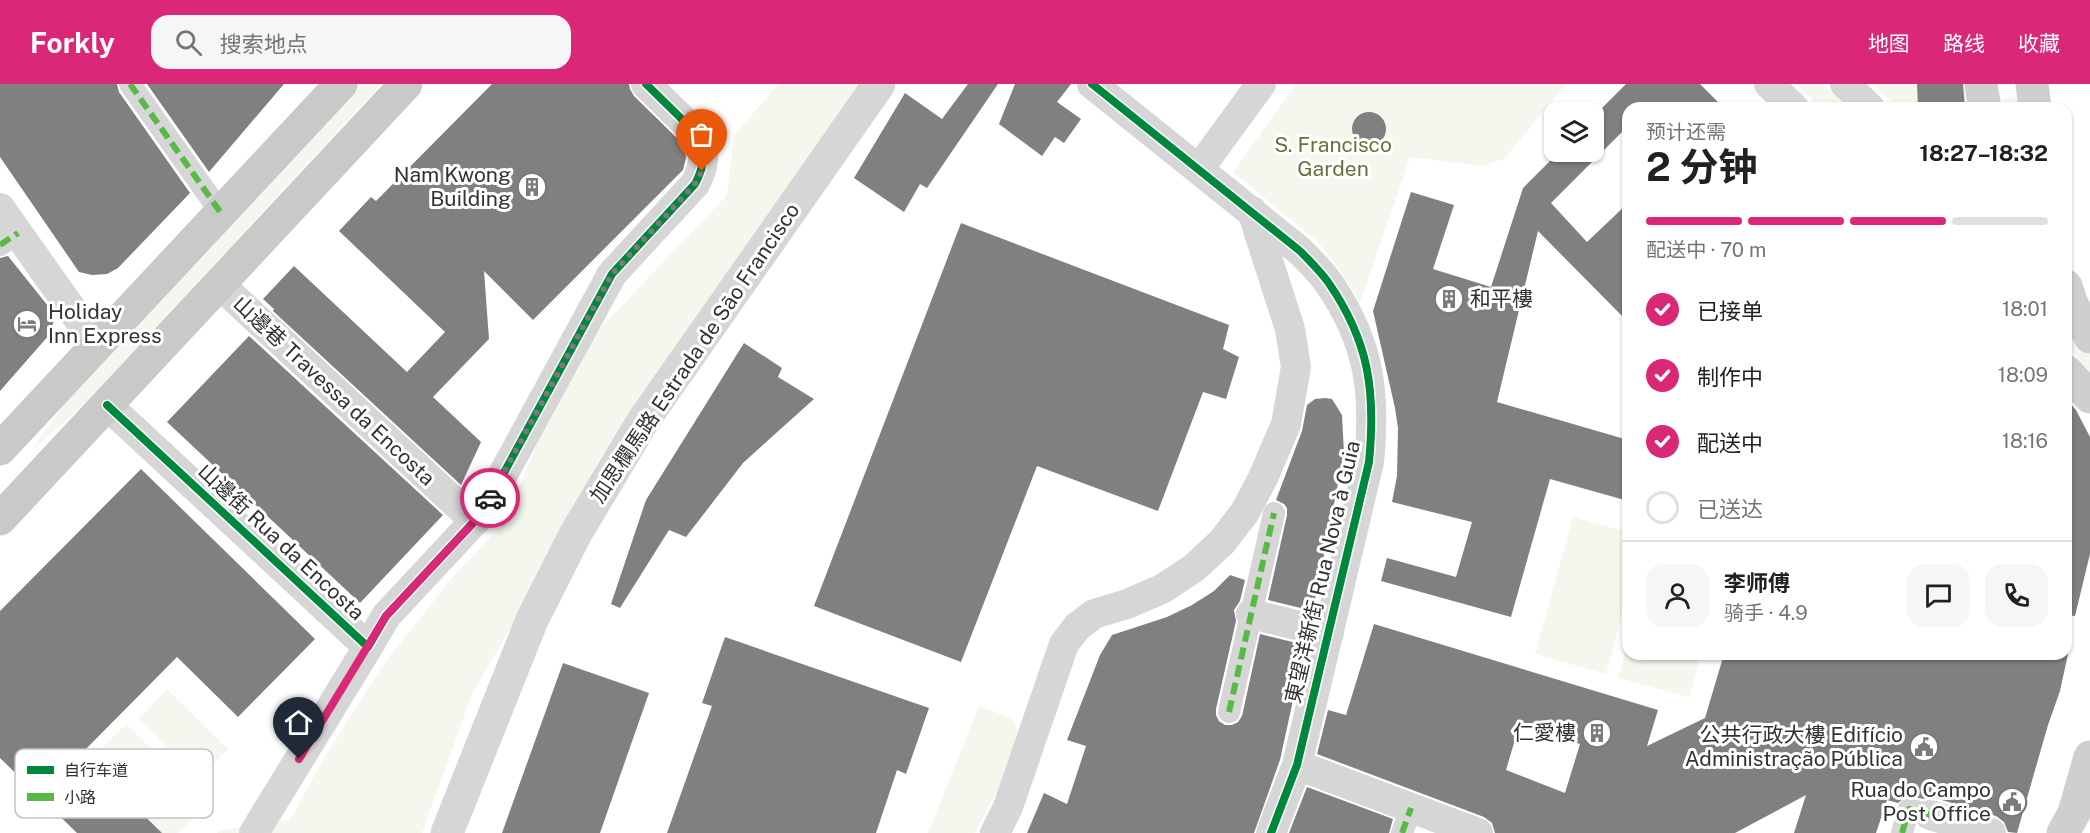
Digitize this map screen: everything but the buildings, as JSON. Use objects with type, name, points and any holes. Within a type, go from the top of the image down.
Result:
[{"type":"main road","points":[[0,449],[341,84]]},
{"type":"main road","points":[[0,519],[406,84]]},
{"type":"main road","points":[[1981,84],[1984,102]]},
{"type":"main road","points":[[2032,84],[2035,102]]},
{"type":"main road","points":[[2072,298],[2087,327]]},
{"type":"main road","points":[[2072,378],[2090,397]]},
{"type":"main road","points":[[0,470],[44,402]]},
{"type":"main road","points":[[0,494],[79,435]]},
{"type":"main road","points":[[2063,833],[2074,813],[2090,757]]},
{"type":"street","points":[[130,84],[221,213]]},
{"type":"street","name":"山邊街 Rua da Encosta","points":[[107,405],[368,647],[386,616],[482,513],[612,274],[695,184],[702,171],[704,156],[697,134],[646,84]]},
{"type":"street","name":"加思欄馬路 Estrada de São Francisco","points":[[447,833],[532,620],[576,533],[644,421],[879,84]]},
{"type":"street","name":"東望洋新街 Rua Nova à Guia","points":[[1092,84],[1300,251],[1327,280],[1348,314],[1363,350],[1371,387],[1373,424],[1369,462],[1297,765],[1271,833]]},
{"type":"street","points":[[1199,170],[1261,84]]},
{"type":"street","points":[[1769,84],[1788,102]]},
{"type":"street","points":[[1845,84],[1864,102]]},
{"type":"street","points":[[0,208],[9,239],[97,345]]},
{"type":"street","points":[[995,833],[1008,807],[1064,644],[1077,627],[1094,615],[1128,604],[1162,589],[1194,568],[1222,542],[1245,512],[1268,468],[1286,424],[1296,367],[1290,329],[1252,211]]},
{"type":"street","name":"山邊巷 Travessa da Encosta","points":[[219,284],[475,521]]},
{"type":"street","points":[[1229,712],[1274,513]]},
{"type":"street","points":[[1251,614],[1329,633]]},
{"type":"street","points":[[254,833],[368,647]]},
{"type":"street","points":[[1297,765],[1407,820],[1478,833]]},
{"type":"street","points":[[1902,833],[1920,812],[1991,833]]},
{"type":"green space","points":[[358,84],[381,84],[89,400],[31,451],[79,382],[162,297]]},
{"type":"green space","points":[[779,84],[861,84],[643,399],[472,694],[422,833],[217,833],[290,820],[324,758],[383,665],[452,578],[504,523],[573,357],[727,195],[734,135]]},
{"type":"green space","name":"S. Francisco Garden","points":[[1296,84],[1566,84],[1551,102],[1544,102],[1544,111],[1504,159],[1483,166],[1410,157],[1360,303],[1340,270],[1317,241],[1233,172]]},
{"type":"green space","points":[[1796,84],[1822,84],[1841,102],[1815,102]]},
{"type":"green space","points":[[1874,84],[1969,84],[1972,102],[1892,102]]},
{"type":"green space","points":[[2019,96],[2020,102],[2003,102],[2002,99]]},
{"type":"green space","points":[[2072,328],[2090,353],[2090,372],[2072,352]]},
{"type":"green space","points":[[1573,517],[1622,531],[1622,615],[1606,674],[1535,654]]},
{"type":"green space","points":[[1623,660],[1699,660],[1689,697],[1618,678]]},
{"type":"green space","points":[[167,689],[228,749],[213,764],[213,749],[170,749],[139,719]]},
{"type":"green space","points":[[979,706],[1011,718],[1019,732],[1002,782],[975,833],[928,833]]},
{"type":"green space","points":[[126,724],[151,749],[101,749]]},
{"type":"green space","points":[[137,818],[193,818],[178,833],[152,833]]},
{"type":"marked path","points":[[130,84],[221,213]]},
{"type":"marked path","points":[[0,245],[18,233]]},
{"type":"marked path","points":[[1229,712],[1274,513]]},
{"type":"marked path","points":[[1402,833],[1411,808]]},
{"type":"marked path","points":[[1902,833],[1909,809],[1930,815]]},
{"type":"cycle path","points":[[107,405],[368,647],[386,616],[482,513],[612,274],[695,184],[701,172],[703,153],[697,134],[646,84]]},
{"type":"cycle path","points":[[1092,84],[1311,262],[1328,282],[1342,304],[1353,325],[1367,368],[1371,412],[1369,462],[1297,765],[1271,833]]},
{"type":"way so far","points":[[490,498],[612,274],[695,184],[702,171]]},
{"type":"place","name":"Nam Kwong Building","points":[[532,187]]},
{"type":"place","name":"和平樓","points":[[1449,299]]},
{"type":"place","name":"Holiday Inn Express","points":[[27,324]]},
{"type":"place","name":"仁愛樓","points":[[1597,733]]},
{"type":"place","name":"公共行政大樓 Edifício Administração Pública","points":[[1924,747]]},
{"type":"place","name":"Rua do Campo Post Office","points":[[2012,802]]},
{"type":"route","points":[[299,759],[386,616],[475,521],[490,498]]}]
